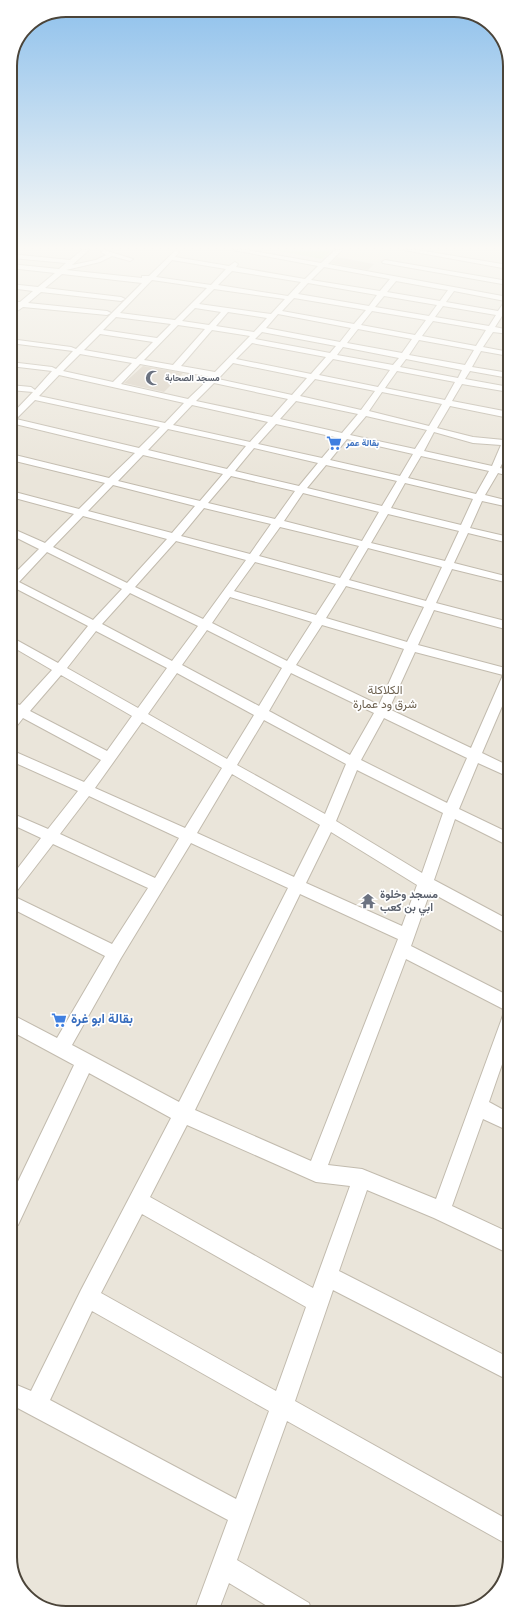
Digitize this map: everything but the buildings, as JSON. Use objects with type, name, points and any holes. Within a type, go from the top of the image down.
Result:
[{"type":"street","points":[[17,411],[32,393],[98,326]]},
{"type":"street","points":[[74,350],[98,331],[102,326]]},
{"type":"street","points":[[115,384],[174,326]]},
{"type":"street","points":[[195,326],[341,345],[503,375]]},
{"type":"street","points":[[175,368],[211,326]]},
{"type":"street","points":[[17,576],[47,548],[140,450],[190,402],[263,326]]},
{"type":"street","points":[[17,708],[59,670],[94,626],[203,504],[252,445],[314,376],[356,326],[503,353]]},
{"type":"street","points":[[17,880],[86,789],[138,714],[206,625],[254,559],[301,490],[364,412],[425,326]]},
{"type":"street","points":[[471,326],[503,331]]},
{"type":"street","points":[[61,1048],[115,953],[158,886],[230,768],[289,667],[343,582],[384,510],[434,428],[479,348],[494,326]]},
{"type":"street","points":[[98,331],[160,341]]},
{"type":"street","points":[[255,334],[331,356],[503,389]]},
{"type":"street","points":[[17,342],[74,350],[175,368],[294,397],[434,428],[473,440],[503,441]]},
{"type":"street","points":[[230,360],[503,414]]},
{"type":"street","points":[[17,365],[54,371],[115,384],[503,471]]},
{"type":"street","points":[[17,390],[503,503]]},
{"type":"street","points":[[17,405],[32,393]]},
{"type":"street","points":[[17,422],[140,450],[228,473],[503,539]]},
{"type":"street","points":[[36,1405],[88,1297],[183,1114],[328,823],[353,762],[382,711],[479,497],[495,470],[503,452]]},
{"type":"street","points":[[17,458],[503,578]]},
{"type":"street","points":[[17,496],[503,624]]},
{"type":"street","points":[[17,534],[206,625],[289,667],[503,769]]},
{"type":"street","points":[[17,585],[94,626],[175,666],[261,714],[353,762],[503,837]]},
{"type":"street","points":[[228,594],[503,672]]},
{"type":"street","points":[[17,645],[328,823],[426,883],[503,925]]},
{"type":"street","points":[[316,1173],[404,942],[451,811],[503,688]]},
{"type":"street","points":[[17,710],[108,758]]},
{"type":"street","points":[[17,757],[297,884],[404,942],[503,1000]]},
{"type":"street","points":[[17,821],[158,886]]},
{"type":"street","points":[[17,904],[115,953]]},
{"type":"street","points":[[17,1025],[183,1114],[316,1173],[362,1178],[440,1211],[503,1241]]},
{"type":"street","points":[[440,1211],[503,1041]]},
{"type":"street","points":[[17,1205],[85,1062]]},
{"type":"street","points":[[479,1107],[503,1119]]},
{"type":"street","points":[[208,1606],[282,1406],[362,1178]]},
{"type":"street","points":[[138,1201],[318,1302]]},
{"type":"street","points":[[327,1276],[503,1366]]},
{"type":"street","points":[[88,1297],[503,1530]]},
{"type":"street","points":[[17,1396],[241,1514]]},
{"type":"street","points":[[222,1565],[290,1606]]},
{"type":"shaded area","points":[[17,326],[503,326],[503,1557],[502,1567],[498,1579],[489,1592],[481,1598],[461,1606],[62,1606],[47,1602],[31,1592],[21,1576],[17,1564]]},
{"type":"place","name":"مسجد الصحابة","points":[[153,378]]},
{"type":"place","name":"بقالة عمر","points":[[334,443]]},
{"type":"place","name":"مسجد وخلوة ابي بن كعب","points":[[368,901]]},
{"type":"place","name":"بقالة ابو غرة","points":[[59,1020]]},
{"type":"district","name":"الكلاكلة شرق ود عمارة","points":[[385,698]]}]
